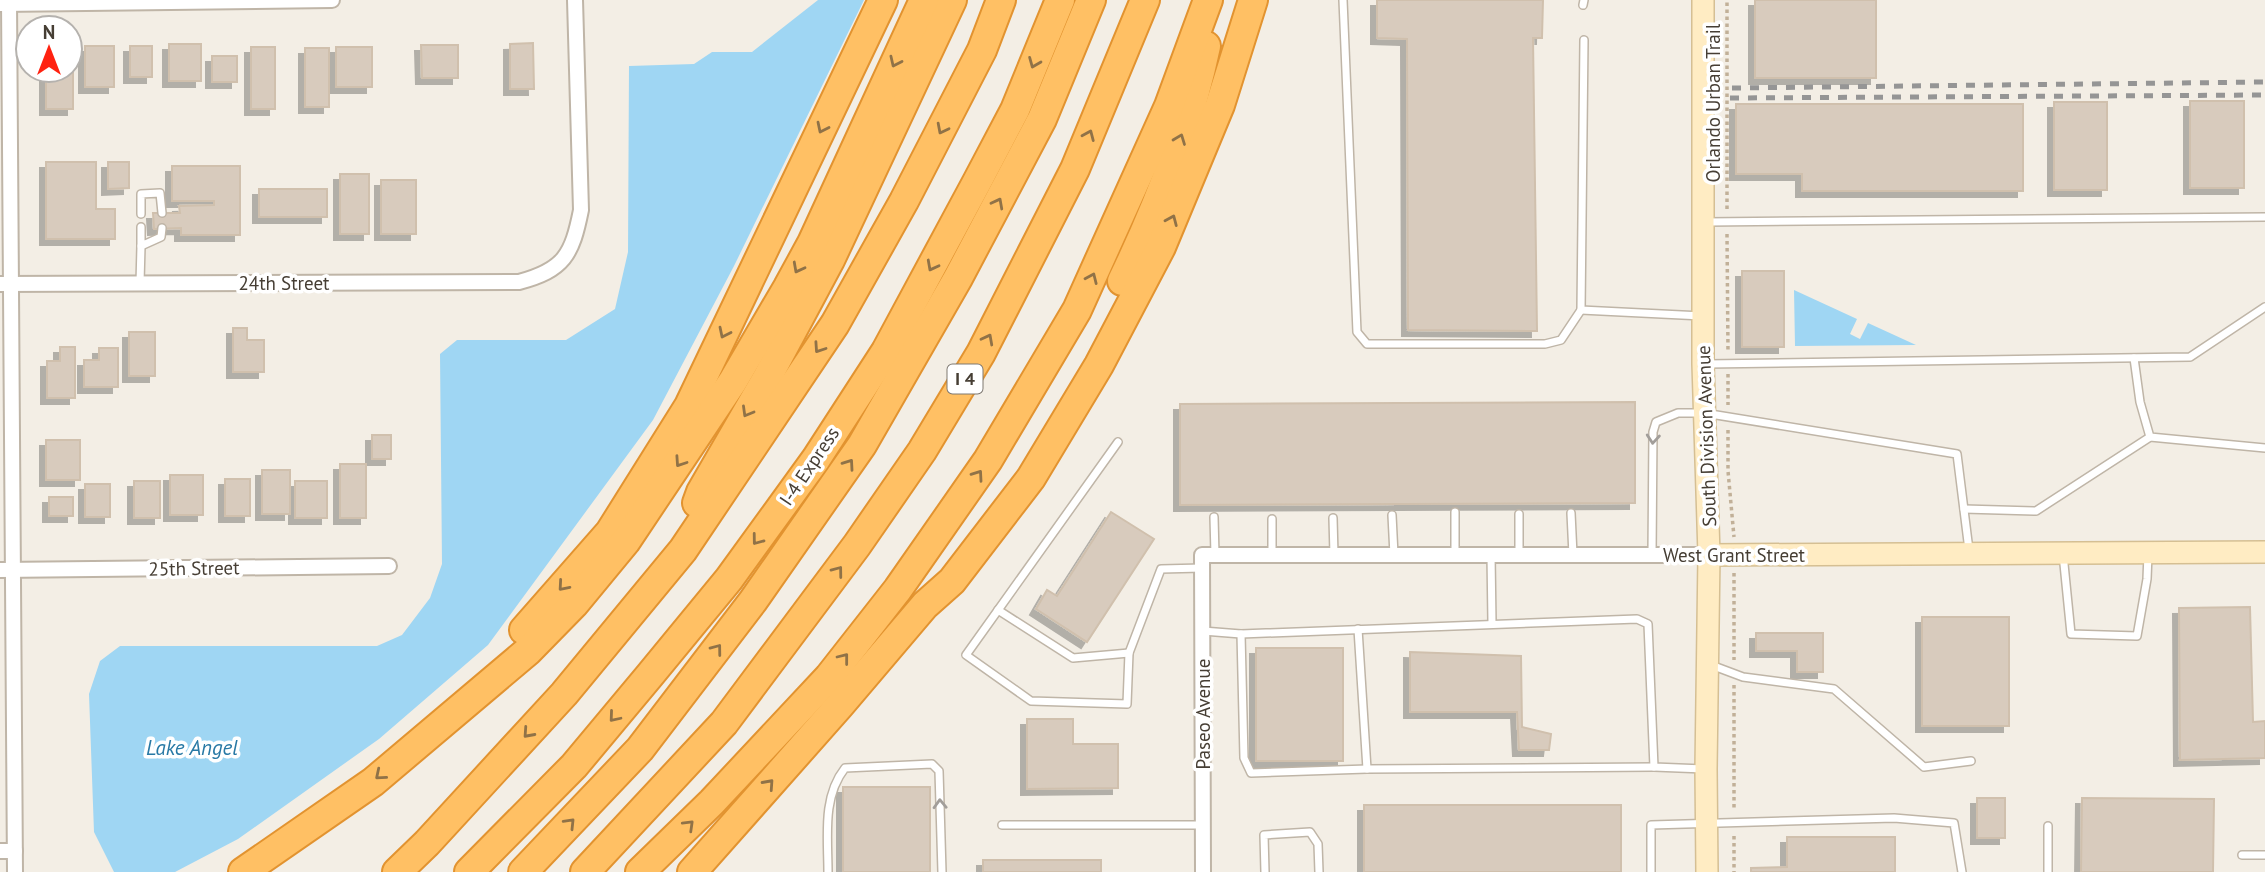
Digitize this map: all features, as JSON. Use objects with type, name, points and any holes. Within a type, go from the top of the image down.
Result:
[{"type":"highway","points":[[431,731],[610,532],[689,406],[883,0]]},
{"type":"highway","points":[[243,872],[373,782],[528,651],[574,604],[626,541],[679,464],[760,336],[812,243],[924,0]]},
{"type":"highway","points":[[683,550],[701,492],[767,378],[830,260],[952,0]]},
{"type":"highway","points":[[397,872],[564,694],[683,550],[835,324],[904,201],[982,50],[1001,0]]},
{"type":"highway","name":"I-4 Express","points":[[469,872],[573,766],[633,696],[729,579],[816,459],[886,351],[977,182],[1015,110],[1060,0]]},
{"type":"highway","name":"I-4 Express","points":[[523,872],[640,749],[753,601],[862,445],[958,278],[1042,119],[1091,0]]},
{"type":"highway","name":"I 4","points":[[584,872],[724,723],[858,545],[922,451],[981,353],[1069,181],[1145,0]]},
{"type":"highway","points":[[640,872],[712,802],[829,677],[898,589],[988,460],[1077,310],[1169,106],[1208,0]]},
{"type":"highway","points":[[925,606],[941,576],[1004,492],[1034,446],[1139,247],[1199,82],[1216,0]]},
{"type":"highway","points":[[692,872],[925,606],[952,582],[1031,478],[1099,365],[1161,247],[1220,105],[1253,0]]},
{"type":"street","points":[[15,872],[8,851],[6,3],[332,0]]},
{"type":"street","name":"24th Street","points":[[5,284],[519,282],[545,275],[575,243],[582,211],[575,0]]},
{"type":"street","name":"South Division Avenue","points":[[1703,0],[1703,364],[1709,555],[1707,872]]},
{"type":"street","name":"West Grant Street","points":[[1207,559],[1272,555],[2265,552]]},
{"type":"street","name":"Paseo Avenue","points":[[1203,872],[1203,631],[1207,559]]},
{"type":"street","name":"25th Street","points":[[7,570],[388,566]]},
{"type":"lane","points":[[1343,0],[1357,332],[1367,344],[1545,344],[1561,340],[1581,310],[1584,40]]},
{"type":"lane","points":[[141,214],[141,194],[160,193],[162,213]]},
{"type":"lane","points":[[1703,222],[2265,217]]},
{"type":"lane","points":[[140,284],[141,227]]},
{"type":"lane","points":[[141,246],[161,237],[162,228]]},
{"type":"lane","points":[[1703,364],[2190,357],[2265,307]]},
{"type":"lane","points":[[1581,310],[1703,316]]},
{"type":"lane","points":[[2134,358],[2140,402],[2150,437]]},
{"type":"lane","points":[[1653,555],[1652,447],[1656,422],[1678,413],[1704,413],[1956,454],[1969,554]]},
{"type":"lane","points":[[1965,509],[2036,511],[2150,437],[2265,448]]},
{"type":"lane","points":[[1118,442],[966,655],[1031,701],[1127,704],[1129,653],[1161,569],[1207,559],[1214,517]]},
{"type":"lane","points":[[1455,512],[1455,555]]},
{"type":"lane","points":[[1571,513],[1573,555]]},
{"type":"lane","points":[[1519,514],[1519,555]]},
{"type":"lane","points":[[1392,515],[1394,555]]},
{"type":"lane","points":[[1333,518],[1334,555]]},
{"type":"lane","points":[[1272,519],[1272,555]]},
{"type":"lane","points":[[2063,553],[2071,634],[2137,636],[2147,579],[2148,552]]},
{"type":"lane","points":[[1491,555],[1492,623]]},
{"type":"lane","points":[[998,610],[1073,658],[1129,653]]},
{"type":"lane","points":[[1203,631],[1241,634],[1637,619],[1648,624],[1654,767]]},
{"type":"lane","points":[[1357,629],[1367,769]]},
{"type":"lane","points":[[1241,634],[1244,758],[1251,773],[1367,769],[1706,769]]},
{"type":"lane","points":[[1707,664],[1744,677],[1834,690],[1924,767],[1971,761]]},
{"type":"lane","points":[[828,872],[829,804],[836,780],[845,768],[932,764],[939,771],[942,872]]},
{"type":"lane","points":[[1651,872],[1651,825],[1894,818],[1954,823],[1962,872]]},
{"type":"lane","points":[[1002,825],[1204,825]]},
{"type":"lane","points":[[2048,826],[2048,872]]},
{"type":"lane","points":[[1265,872],[1264,835],[1310,832],[1318,844],[1319,872]]},
{"type":"lane","points":[[2242,855],[2265,855]]},
{"type":"path","name":"Orlando Urban Trail","points":[[1727,0],[1727,206]]},
{"type":"path","points":[[1727,244],[1728,344]]},
{"type":"path","points":[[1728,376],[1728,406]]},
{"type":"path","points":[[1728,432],[1728,471],[1734,529]]},
{"type":"path","points":[[1734,571],[1734,666]]},
{"type":"path","points":[[1734,693],[1734,811]]},
{"type":"path","points":[[1734,859],[1734,872]]},
{"type":"water","name":"Lake Angel","points":[[818,0],[864,0],[734,266],[653,420],[488,645],[379,739],[238,839],[175,872],[114,872],[94,832],[89,694],[100,661],[120,646],[377,646],[402,635],[430,598],[442,564],[440,354],[457,340],[566,340],[615,309],[628,252],[629,66],[694,64],[712,52],[752,52]]},
{"type":"water","points":[[1794,290],[1857,319],[1850,334],[1860,339],[1868,323],[1916,345],[1795,346]]},
{"type":"building","points":[[1377,0],[1543,0],[1542,38],[1533,38],[1537,331],[1408,330],[1407,39],[1377,38]]},
{"type":"building","points":[[1755,0],[1876,0],[1876,78],[1755,78]]},
{"type":"building","points":[[533,43],[534,89],[510,89],[510,44]]},
{"type":"building","points":[[169,44],[201,44],[201,81],[169,81]]},
{"type":"building","points":[[421,45],[458,45],[458,78],[422,78]]},
{"type":"building","points":[[85,46],[114,46],[114,87],[85,87]]},
{"type":"building","points":[[130,46],[152,46],[152,77],[130,77]]},
{"type":"building","points":[[251,47],[275,47],[275,109],[251,109]]},
{"type":"building","points":[[336,47],[372,47],[372,87],[336,87]]},
{"type":"building","points":[[305,48],[329,48],[329,107],[305,107]]},
{"type":"building","points":[[212,56],[237,56],[237,82],[212,82]]},
{"type":"building","points":[[46,84],[73,84],[73,109],[46,109]]},
{"type":"building","points":[[2190,101],[2244,101],[2244,188],[2190,188]]},
{"type":"building","points":[[2054,102],[2107,102],[2107,190],[2054,190]]},
{"type":"building","points":[[1736,104],[2023,104],[2023,191],[1802,191],[1802,174],[1736,174]]},
{"type":"building","points":[[46,162],[96,162],[96,209],[115,209],[115,239],[46,239]]},
{"type":"building","points":[[108,162],[129,162],[129,188],[108,189]]},
{"type":"building","points":[[172,166],[240,166],[240,235],[181,235],[181,228],[154,229],[153,213],[180,213],[179,206],[214,205],[214,201],[172,201]]},
{"type":"building","points":[[340,174],[369,174],[369,234],[340,234]]},
{"type":"building","points":[[381,180],[416,180],[416,234],[381,234]]},
{"type":"building","points":[[259,189],[327,189],[327,217],[259,217]]},
{"type":"building","points":[[1742,271],[1784,271],[1784,347],[1742,347]]},
{"type":"building","points":[[233,328],[247,328],[247,340],[264,340],[264,372],[233,372]]},
{"type":"building","points":[[129,332],[155,332],[155,376],[129,376]]},
{"type":"building","points":[[60,347],[75,347],[75,398],[47,398],[47,361],[60,361]]},
{"type":"building","points":[[99,348],[118,348],[118,387],[84,387],[84,360],[99,360]]},
{"type":"building","points":[[1635,402],[1635,503],[1180,505],[1180,404]]},
{"type":"building","points":[[372,435],[391,435],[391,459],[372,459]]},
{"type":"building","points":[[46,440],[80,440],[80,480],[46,480]]},
{"type":"building","points":[[340,464],[366,464],[366,518],[340,518]]},
{"type":"building","points":[[262,470],[290,470],[290,514],[262,514]]},
{"type":"building","points":[[170,475],[203,475],[203,515],[170,515]]},
{"type":"building","points":[[225,479],[250,479],[250,516],[225,516]]},
{"type":"building","points":[[134,481],[160,481],[160,518],[134,518]]},
{"type":"building","points":[[295,481],[327,481],[327,518],[295,518]]},
{"type":"building","points":[[85,484],[110,484],[110,517],[85,517]]},
{"type":"building","points":[[49,497],[73,497],[73,516],[49,516]]},
{"type":"building","points":[[1111,512],[1154,539],[1087,642],[1036,609],[1047,590],[1057,596]]},
{"type":"building","points":[[2250,607],[2253,722],[2265,721],[2265,758],[2180,760],[2179,608]]},
{"type":"building","points":[[1922,617],[2009,617],[2009,726],[1922,726]]},
{"type":"building","points":[[1756,633],[1823,633],[1823,672],[1797,672],[1797,651],[1756,651]]},
{"type":"building","points":[[1256,648],[1343,648],[1343,761],[1256,761]]},
{"type":"building","points":[[1410,652],[1521,656],[1522,727],[1551,734],[1549,750],[1519,750],[1517,712],[1410,712]]},
{"type":"building","points":[[1027,719],[1073,719],[1073,744],[1118,744],[1118,788],[1027,789]]},
{"type":"building","points":[[843,787],[930,787],[930,872],[843,872]]},
{"type":"building","points":[[1977,798],[2005,798],[2005,838],[1977,838]]},
{"type":"building","points":[[2082,798],[2214,799],[2213,872],[2081,872]]},
{"type":"building","points":[[1364,805],[1621,805],[1621,872],[1364,872]]},
{"type":"building","points":[[1787,837],[1895,837],[1895,872],[1751,872],[1751,868],[1787,867]]},
{"type":"building","points":[[983,860],[1101,860],[1101,872],[983,872]]},
{"type":"railway","points":[[1732,88],[2265,82]]},
{"type":"railway","points":[[1730,98],[2265,95]]}]
